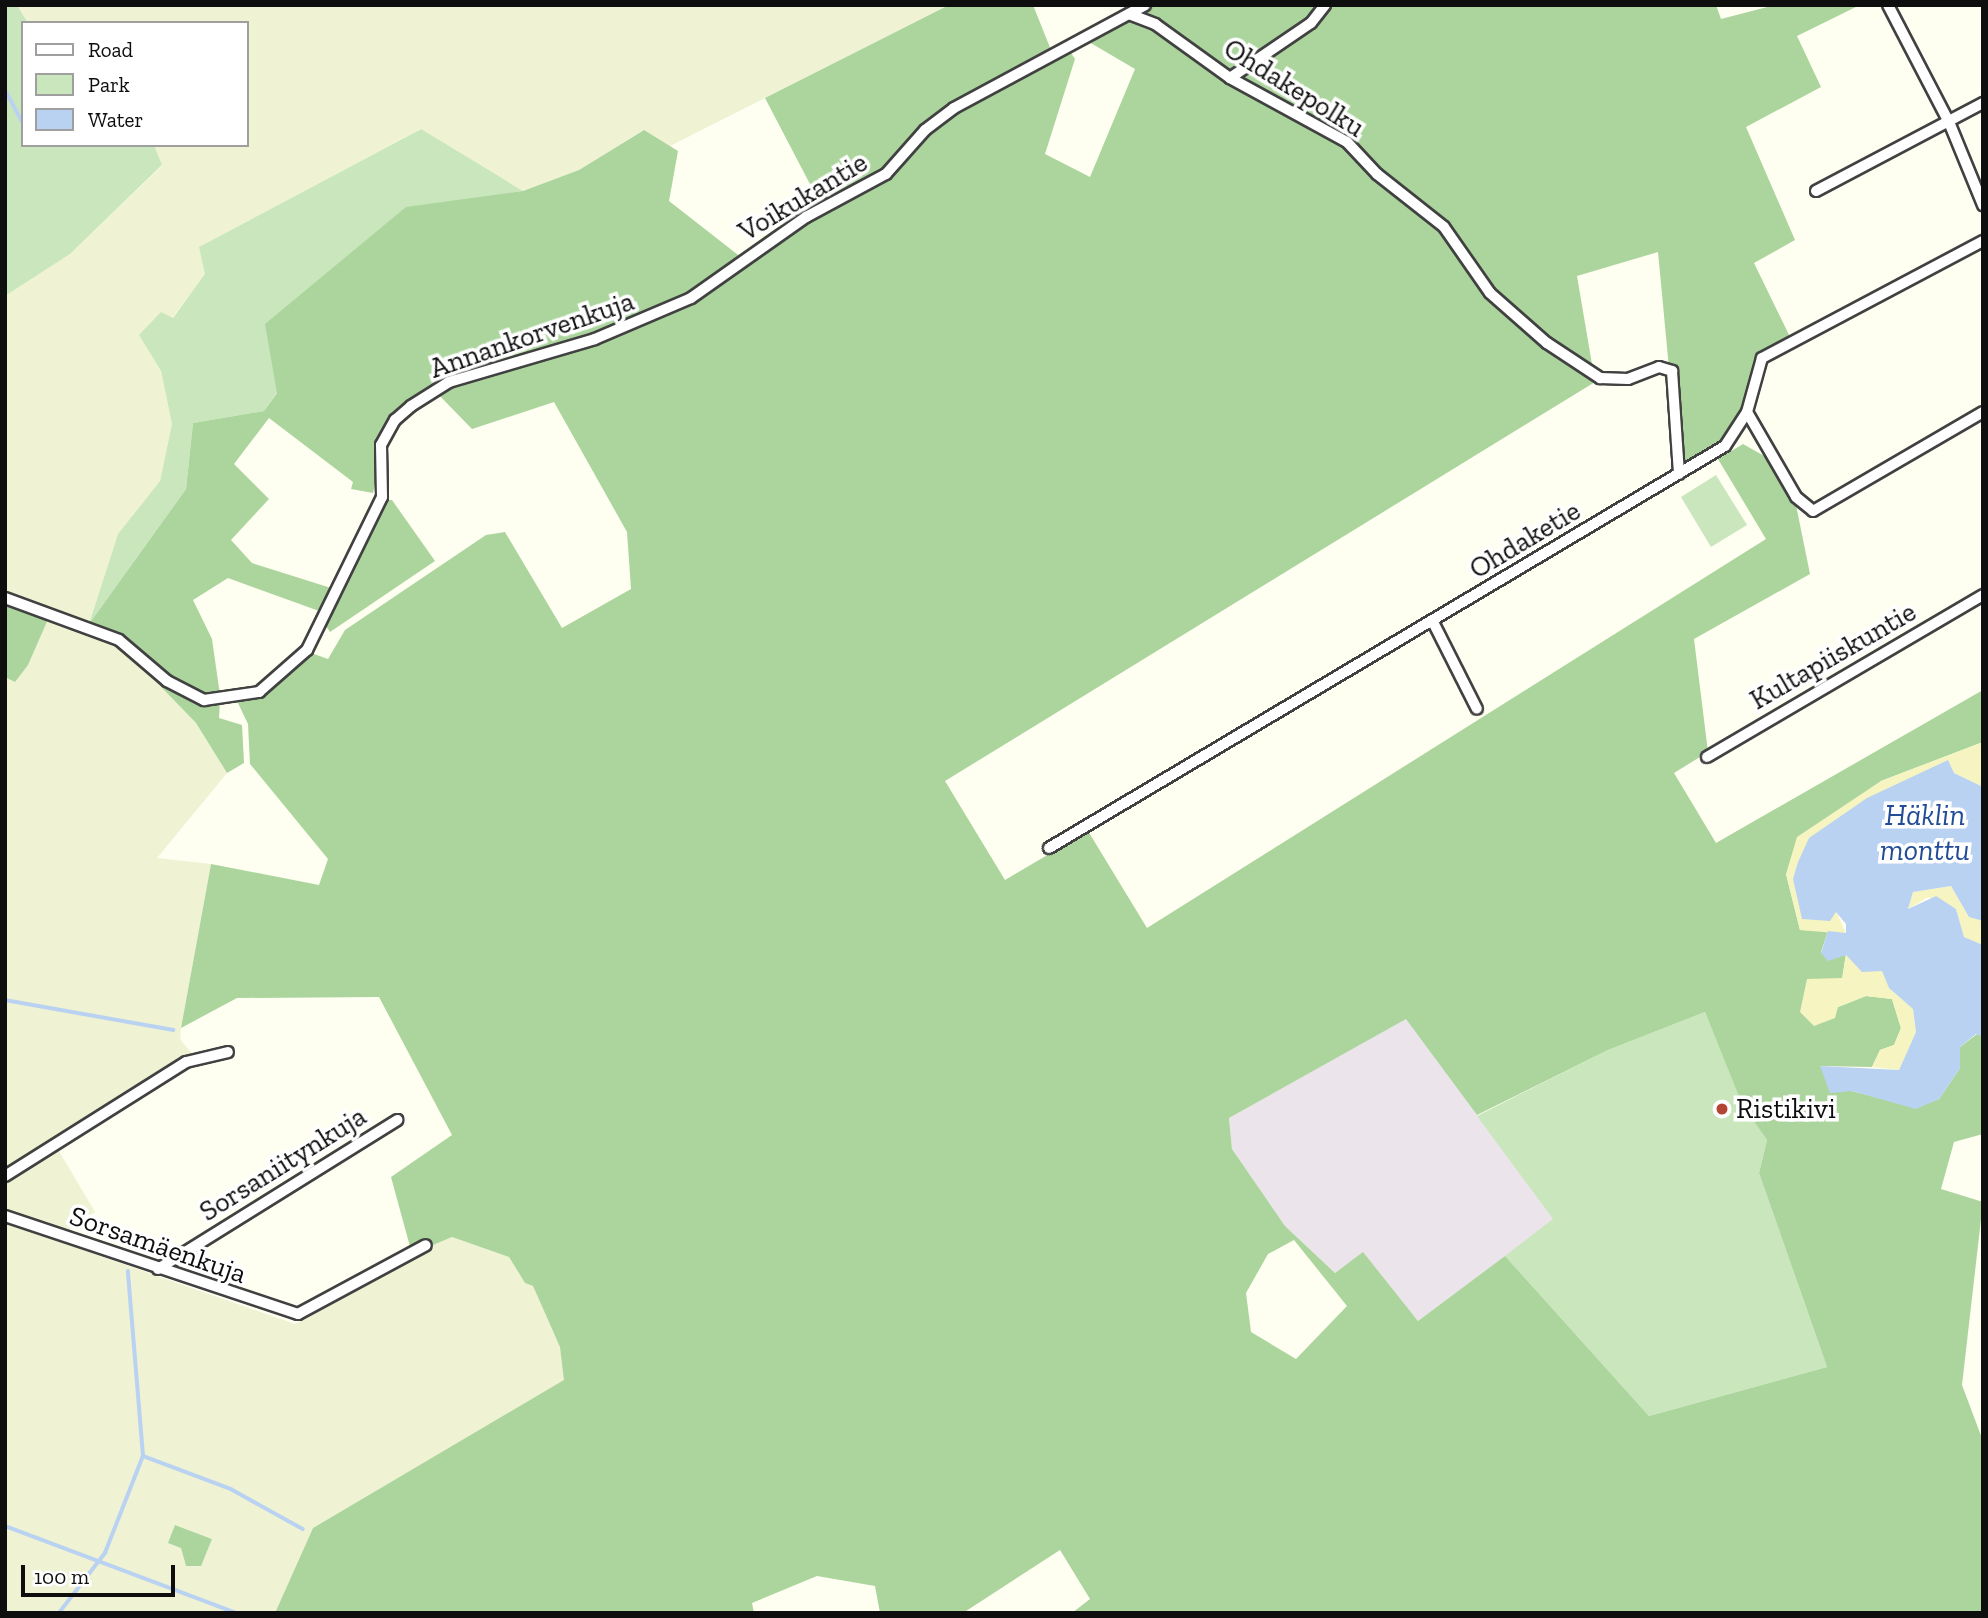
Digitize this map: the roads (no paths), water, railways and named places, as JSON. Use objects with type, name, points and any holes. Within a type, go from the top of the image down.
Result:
[{"type":"street","name":"Voikukantie","points":[[729,270],[806,217],[886,174],[925,130],[954,108],[1144,5]]},
{"type":"street","points":[[1230,78],[1311,23],[1325,5]]},
{"type":"street","points":[[1888,5],[1950,122],[1983,205]]},
{"type":"street","name":"Ohdakepolku","points":[[1129,14],[1155,24],[1230,78],[1348,142],[1377,174],[1444,227],[1490,293],[1557,350],[1600,378],[1628,379],[1659,367],[1672,371],[1679,474]]},
{"type":"street","points":[[1816,191],[1983,103]]},
{"type":"street","name":"Ohdaketie","points":[[1049,848],[1725,446],[1747,412],[1762,358],[1784,342],[1983,241]]},
{"type":"street","name":"Annankorvenkuja","points":[[5,598],[119,639],[167,681],[204,700],[259,692],[307,650],[382,497],[381,444],[395,420],[449,382],[640,324],[691,298],[729,270]]},
{"type":"street","points":[[1747,412],[1796,497],[1813,511],[1983,412]]},
{"type":"street","name":"Kultapiiskuntie","points":[[1707,757],[1983,595]]},
{"type":"street","points":[[1433,622],[1477,709]]},
{"type":"street","points":[[5,1176],[186,1062],[228,1052]]},
{"type":"street","name":"Sorsaniitynkuja","points":[[158,1269],[397,1120]]},
{"type":"street","name":"Sorsamäenkuja","points":[[5,1216],[298,1314],[426,1245]]},
{"type":"water","name":"Häklin monttu","points":[[1948,760],[1954,773],[1983,787],[1983,921],[1969,917],[1951,886],[1913,892],[1908,909],[1936,896],[1956,909],[1964,937],[1983,945],[1983,1037],[1976,1034],[1960,1047],[1960,1068],[1939,1099],[1916,1109],[1852,1091],[1830,1093],[1820,1066],[1899,1070],[1916,1032],[1913,1009],[1889,988],[1882,971],[1862,972],[1846,955],[1828,961],[1821,953],[1828,931],[1846,933],[1846,924],[1836,912],[1830,921],[1802,919],[1793,879],[1798,862],[1809,838],[1867,798]]},
{"type":"waterway","points":[[5,89],[21,119]]},
{"type":"waterway","points":[[5,1000],[173,1030]]},
{"type":"waterway","points":[[59,1613],[105,1553],[143,1456],[128,1272]]},
{"type":"waterway","points":[[143,1456],[231,1489],[303,1529]]},
{"type":"waterway","points":[[5,1526],[237,1613]]},
{"type":"place","name":"Ristikivi","points":[[1722,1109]]}]
